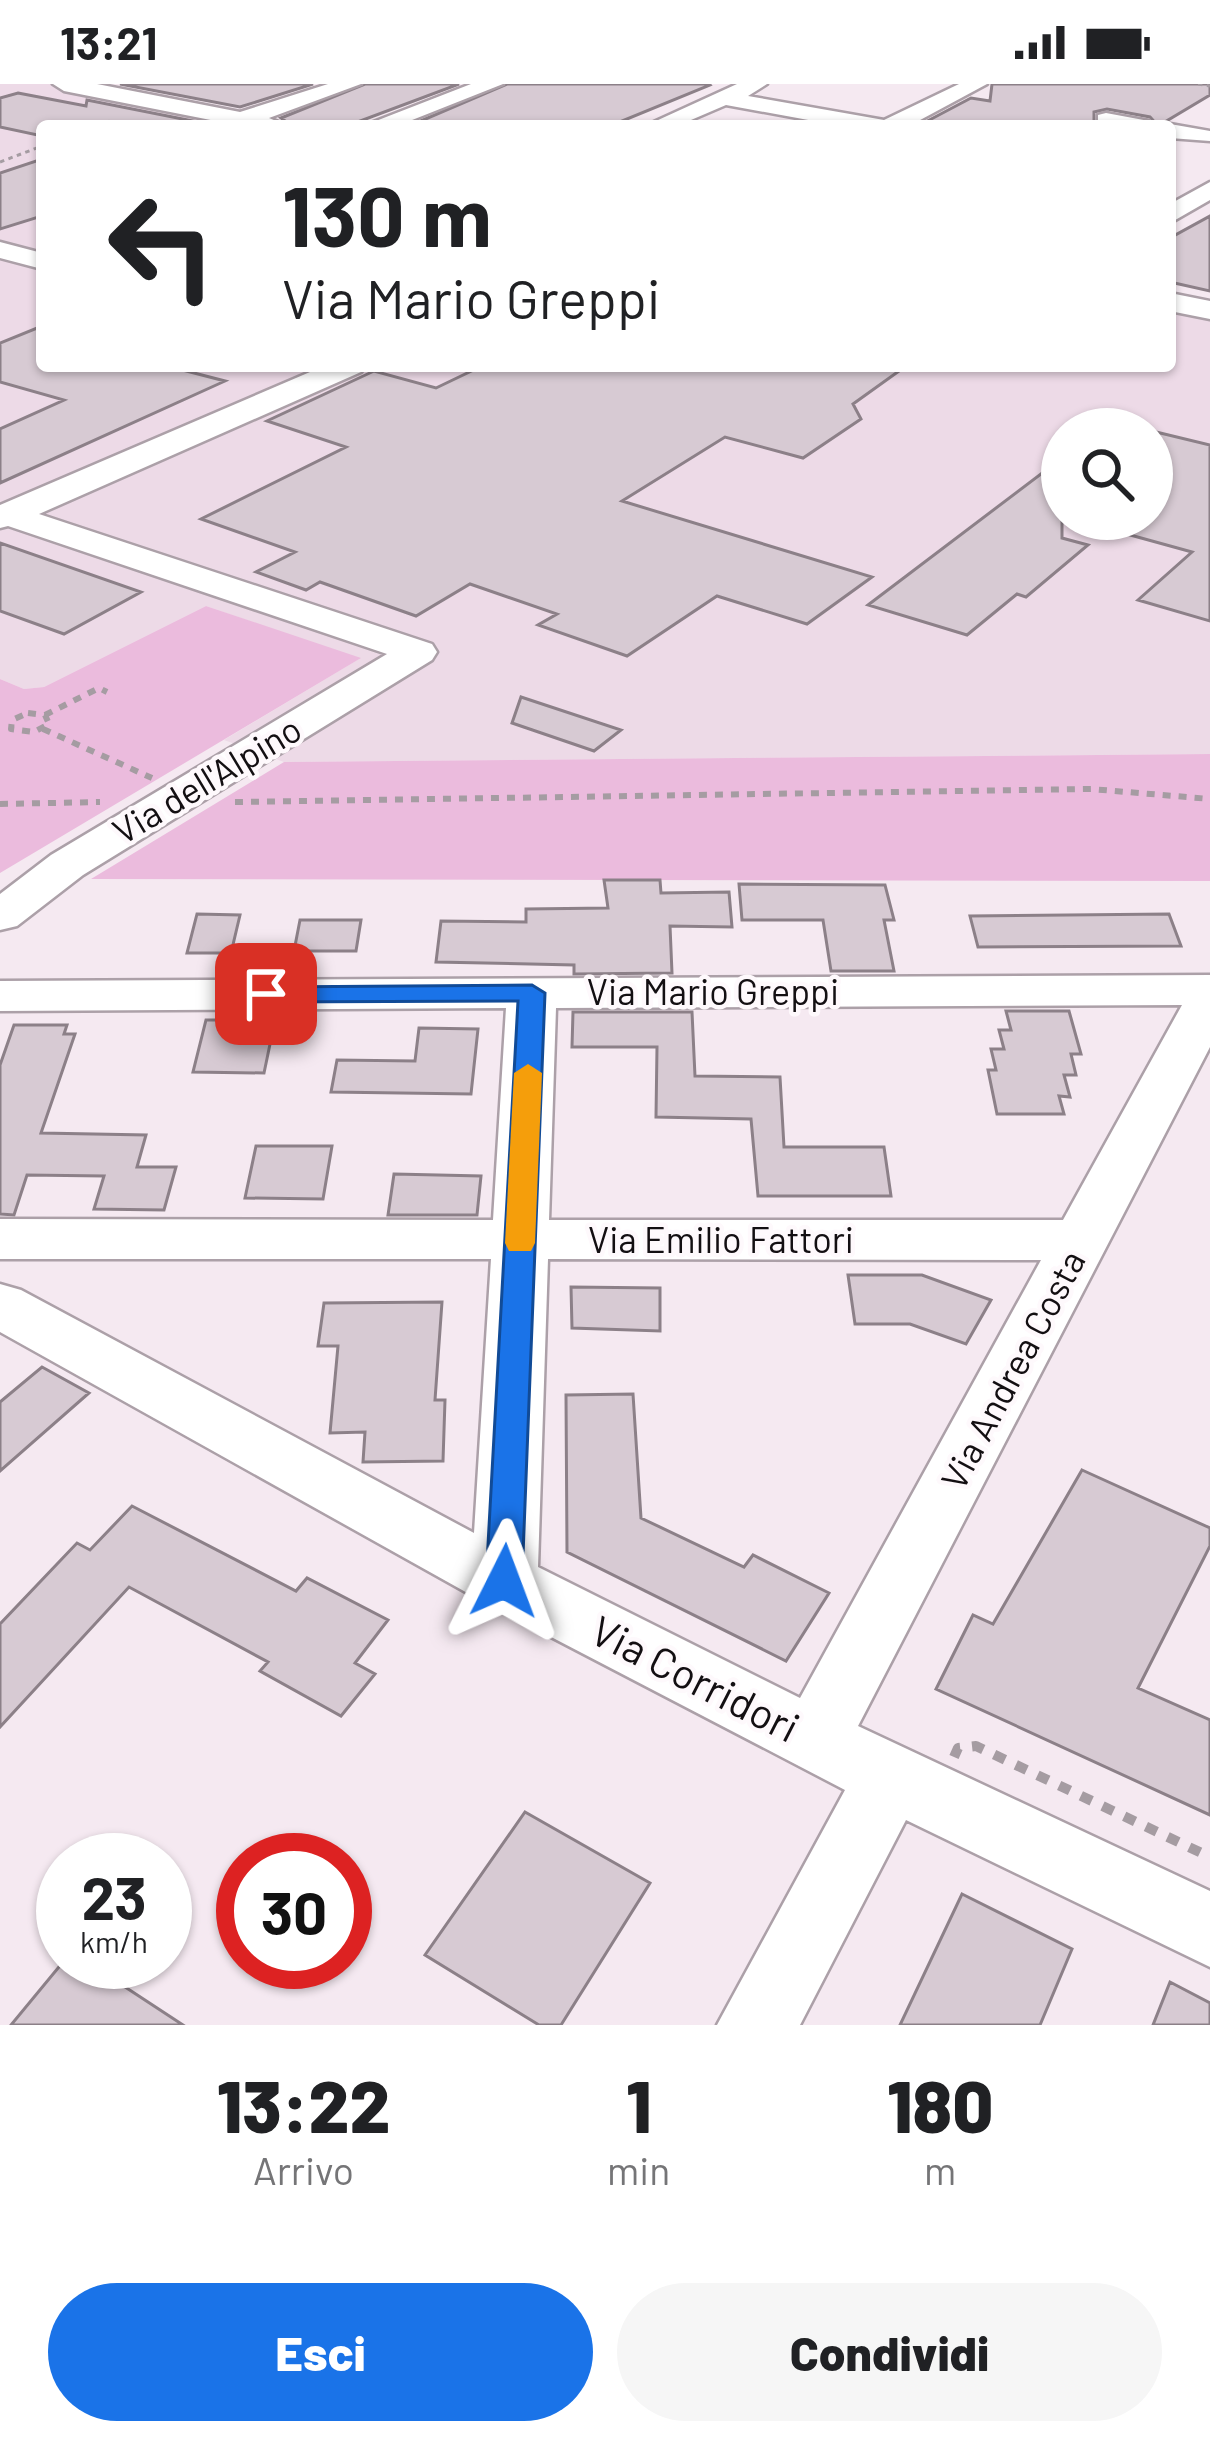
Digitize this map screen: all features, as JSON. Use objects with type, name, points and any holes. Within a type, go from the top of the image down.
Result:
[{"type":"street","points":[[64,84],[247,120]]},
{"type":"street","points":[[133,98],[178,84]]},
{"type":"street","points":[[242,119],[350,84]]},
{"type":"street","points":[[392,120],[492,84]]},
{"type":"street","points":[[903,120],[976,84]]},
{"type":"street","points":[[672,120],[743,88],[858,120]]},
{"type":"street","points":[[1176,132],[1202,136]]},
{"type":"street","points":[[1176,211],[1210,189]]},
{"type":"street","points":[[0,250],[36,259]]},
{"type":"street","points":[[1176,303],[1210,310]]},
{"type":"street","points":[[4,516],[336,372]]},
{"type":"street","name":"Via dell'Alpino","points":[[0,916],[43,880],[418,652],[4,516]]},
{"type":"street","name":"Via Mario Greppi","points":[[0,996],[1210,989]]},
{"type":"street","points":[[504,1581],[532,993]]},
{"type":"street","name":"Via Andrea Costa","points":[[814,1740],[1210,999]]},
{"type":"street","name":"Via Emilio Fattori","points":[[0,1239],[1082,1240]]},
{"type":"street","name":"Via Corridori","points":[[8,1321],[814,1740],[1210,1930]]},
{"type":"street","points":[[757,2025],[913,1787]]},
{"type":"path","points":[[1198,84],[1210,86]]},
{"type":"path","points":[[0,162],[36,148]]},
{"type":"path","points":[[107,692],[99,688],[45,715],[28,713],[10,723],[21,733],[43,729],[180,798]]},
{"type":"path","points":[[43,729],[50,721],[45,715]]},
{"type":"path","points":[[0,804],[1091,789],[1210,799]]},
{"type":"path","points":[[913,1787],[958,1748],[976,1746],[1210,1857]]},
{"type":"shaded area","points":[[0,84],[68,84],[238,120],[36,120],[36,372],[1176,372],[1176,306],[1210,313],[1210,754],[284,762],[224,740],[359,659],[206,606],[44,687],[24,689],[0,679]]},
{"type":"shaded area","points":[[206,606],[361,658],[0,873],[0,679],[24,689],[44,687]]},
{"type":"shaded area","points":[[1210,754],[1210,881],[91,879],[284,762]]},
{"type":"building","points":[[120,84],[313,84],[240,107]]},
{"type":"building","points":[[365,84],[459,84],[363,120],[281,118]]},
{"type":"building","points":[[507,84],[710,85],[625,120],[423,120]]},
{"type":"building","points":[[992,84],[1210,84],[1210,95],[1168,120],[1107,109],[1094,112],[1094,120],[929,120],[971,98],[990,101]]},
{"type":"building","points":[[18,93],[86,106],[87,100],[188,120],[36,120],[36,135],[0,127],[0,98]]},
{"type":"building","points":[[36,161],[36,218],[0,229],[0,173]]},
{"type":"building","points":[[1210,216],[1210,291],[1176,283],[1176,235]]},
{"type":"building","points":[[36,328],[36,372],[190,372],[225,381],[0,483],[0,429],[64,400],[0,382],[0,343]]},
{"type":"building","points":[[372,372],[436,388],[469,372],[898,372],[853,404],[861,419],[803,458],[725,437],[622,501],[872,577],[807,624],[717,596],[627,656],[538,625],[557,614],[470,584],[416,616],[320,582],[306,590],[256,572],[295,552],[201,519],[346,447],[267,421]]},
{"type":"building","points":[[1173,436],[1210,445],[1210,621],[1138,600],[1192,552],[1148,540],[1173,540]]},
{"type":"building","points":[[1041,474],[1041,540],[1088,545],[1026,597],[1017,594],[967,635],[868,605]]},
{"type":"building","points":[[0,543],[141,592],[64,634],[0,611]]},
{"type":"building","points":[[521,697],[621,730],[594,751],[512,723]]},
{"type":"building","points":[[604,880],[660,880],[661,893],[729,892],[732,927],[670,926],[672,973],[574,974],[574,965],[436,962],[441,921],[526,922],[526,909],[608,908]]},
{"type":"building","points":[[739,884],[885,885],[894,920],[884,920],[894,971],[831,971],[823,920],[742,920]]},
{"type":"building","points":[[197,914],[240,915],[231,953],[187,953]]},
{"type":"building","points":[[1169,914],[1181,946],[978,947],[970,916]]},
{"type":"building","points":[[300,920],[361,920],[356,951],[294,951]]},
{"type":"building","points":[[1006,1011],[1069,1011],[1081,1054],[1071,1054],[1076,1075],[1064,1075],[1070,1097],[1059,1096],[1064,1114],[997,1114],[988,1070],[996,1070],[991,1049],[1004,1049],[999,1030],[1011,1030]]},
{"type":"building","points":[[573,1012],[692,1012],[695,1076],[780,1077],[784,1147],[884,1147],[891,1196],[758,1196],[751,1119],[656,1117],[657,1047],[572,1047]]},
{"type":"building","points":[[206,1020],[275,1020],[264,1073],[193,1072]]},
{"type":"building","points":[[14,1025],[67,1025],[64,1034],[75,1034],[41,1133],[146,1135],[137,1167],[176,1167],[164,1210],[94,1209],[104,1176],[27,1175],[14,1215],[0,1214],[0,1065]]},
{"type":"building","points":[[419,1028],[478,1029],[471,1094],[331,1092],[337,1060],[415,1061]]},
{"type":"building","points":[[256,1146],[332,1146],[323,1199],[245,1198]]},
{"type":"building","points":[[394,1174],[481,1176],[477,1215],[388,1215]]},
{"type":"building","points":[[848,1275],[922,1275],[991,1300],[966,1344],[910,1324],[855,1324]]},
{"type":"building","points":[[571,1287],[660,1288],[660,1331],[572,1328]]},
{"type":"building","points":[[442,1302],[435,1400],[445,1400],[443,1461],[363,1462],[365,1432],[330,1433],[338,1346],[318,1346],[324,1303]]},
{"type":"building","points":[[42,1367],[89,1393],[0,1471],[0,1402]]},
{"type":"building","points":[[633,1394],[641,1518],[744,1567],[753,1555],[829,1593],[786,1661],[567,1552],[566,1395]]},
{"type":"building","points":[[1082,1470],[1210,1528],[1210,1546],[1138,1688],[1210,1720],[1210,1815],[936,1689],[973,1615],[993,1624]]},
{"type":"building","points":[[132,1506],[296,1591],[307,1578],[388,1620],[355,1663],[375,1674],[341,1716],[260,1671],[268,1662],[129,1587],[0,1727],[0,1624],[77,1543],[90,1550]]},
{"type":"building","points":[[525,1812],[650,1883],[561,2025],[539,2025],[425,1955]]},
{"type":"building","points":[[962,1894],[1072,1949],[1040,2025],[900,2025]]},
{"type":"building","points":[[1170,1982],[1210,2003],[1210,2025],[1153,2025]]},
{"type":"building","points":[[41,1989],[128,1989],[183,2025],[11,2025]]},
{"type":"slow traffic","points":[[520,1243],[528,1073]]},
{"type":"route","points":[[266,994],[532,993],[504,1581]]}]
